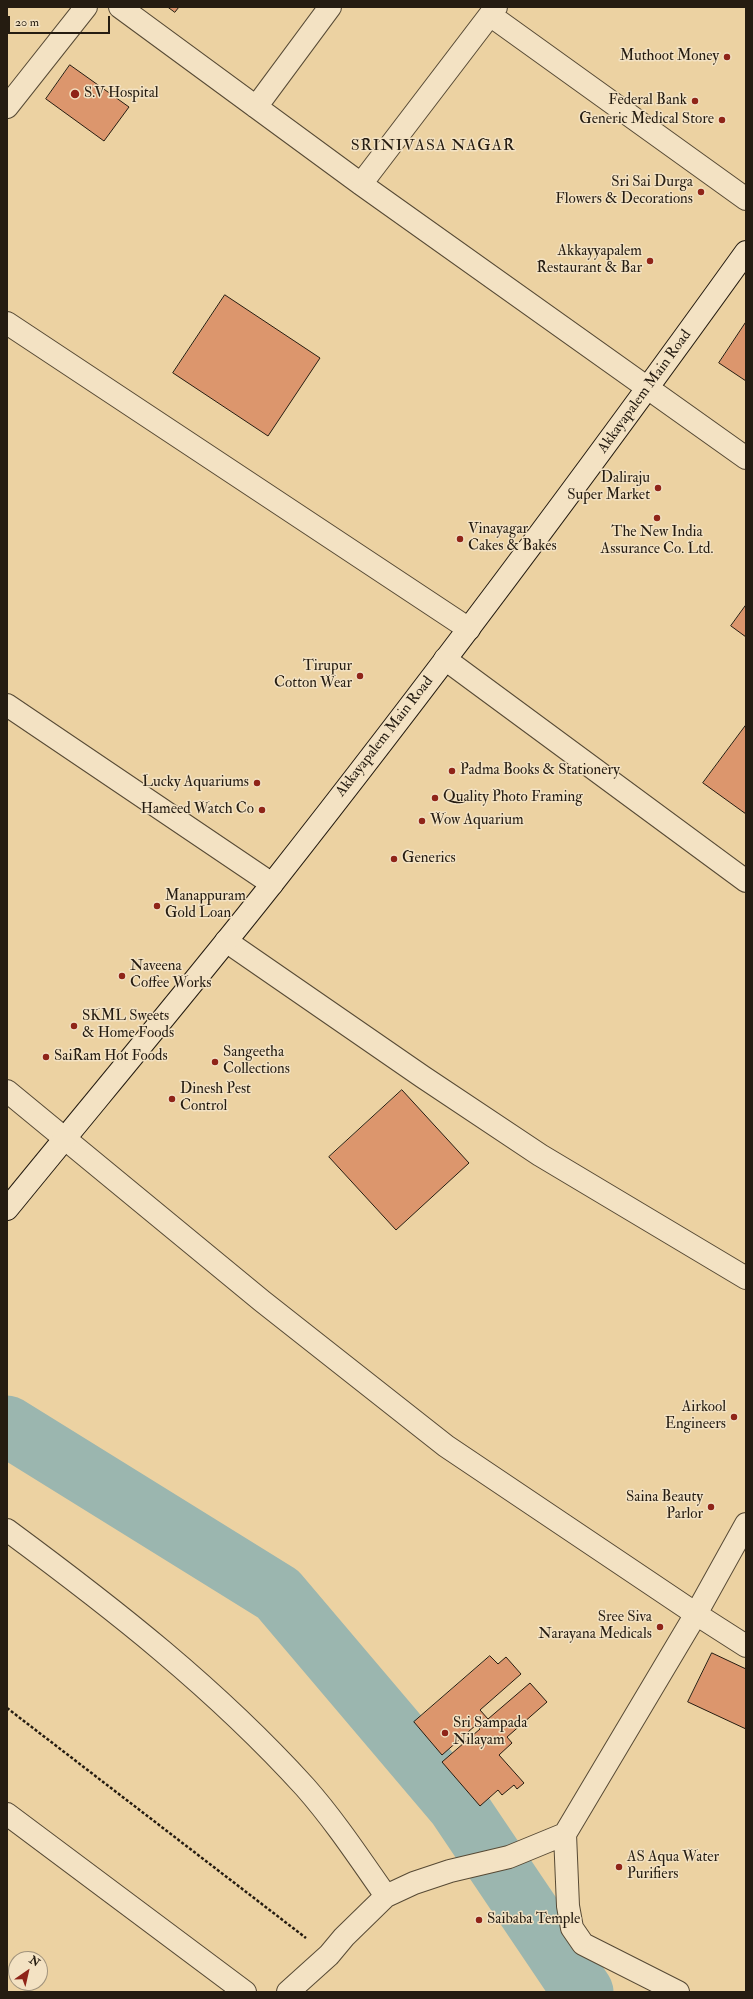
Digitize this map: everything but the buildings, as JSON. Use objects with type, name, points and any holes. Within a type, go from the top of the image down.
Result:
[{"type":"street","points":[[7,107],[86,7]]},
{"type":"street","points":[[120,7],[361,184],[746,458]]},
{"type":"street","points":[[256,108],[330,7]]},
{"type":"street","points":[[361,184],[493,11],[746,198]]},
{"type":"street","name":"Akkayapalem Main Road","points":[[7,1209],[272,884],[469,629],[647,389],[746,252]]},
{"type":"street","points":[[7,323],[469,629]]},
{"type":"street","points":[[445,659],[746,881]]},
{"type":"street","points":[[7,706],[272,884]]},
{"type":"street","points":[[226,941],[423,1077],[540,1155],[746,1278]]},
{"type":"street","points":[[7,1091],[65,1137],[262,1301],[446,1446],[746,1646]]},
{"type":"street","points":[[678,1992],[583,1944],[572,1928],[568,1906],[565,1834],[696,1614],[746,1524]]},
{"type":"street","points":[[7,1530],[104,1602],[158,1646],[253,1732],[305,1788],[349,1843],[386,1896]]},
{"type":"street","points":[[7,1814],[245,1992]]},
{"type":"street","points":[[288,1992],[329,1955],[344,1937],[386,1896],[414,1883],[450,1871],[509,1857],[565,1834]]},
{"type":"path","points":[[7,1708],[329,1955]]},
{"type":"waterway","points":[[7,1426],[278,1594],[457,1805],[583,1992]]},
{"type":"place","name":"Muthoot Money","points":[[727,57]]},
{"type":"place","name":"S.V Hospital","points":[[75,94]]},
{"type":"place","name":"Federal Bank","points":[[695,101]]},
{"type":"place","name":"Generic Medical Store","points":[[722,120]]},
{"type":"place","name":"Sri Sai Durga Flowers & Decorations","points":[[701,192]]},
{"type":"place","name":"Akkayyapalem Restaurant & Bar","points":[[650,261]]},
{"type":"place","name":"Daliraju Super Market","points":[[658,488]]},
{"type":"place","name":"The New India Assurance Co. Ltd.","points":[[657,518]]},
{"type":"place","name":"Vinayagar Cakes & Bakes","points":[[460,539]]},
{"type":"place","name":"Tirupur Cotton Wear","points":[[360,676]]},
{"type":"place","name":"Padma Books & Stationery","points":[[452,771]]},
{"type":"place","name":"Lucky Aquariums","points":[[257,783]]},
{"type":"place","name":"Quality Photo Framing","points":[[435,798]]},
{"type":"place","name":"Hameed Watch Co","points":[[262,810]]},
{"type":"place","name":"Wow Aquarium","points":[[422,821]]},
{"type":"place","name":"Generics","points":[[394,859]]},
{"type":"place","name":"Manappuram Gold Loan","points":[[157,906]]},
{"type":"place","name":"Naveena Coffee Works","points":[[122,976]]},
{"type":"place","name":"SKML Sweets & Home Foods","points":[[74,1026]]},
{"type":"place","name":"SaiRam Hot Foods","points":[[46,1057]]},
{"type":"place","name":"Sangeetha Collections","points":[[215,1062]]},
{"type":"place","name":"Dinesh Pest Control","points":[[172,1099]]},
{"type":"place","name":"Airkool Engineers","points":[[734,1417]]},
{"type":"place","name":"Saina Beauty Parlor","points":[[711,1507]]},
{"type":"place","name":"Sree Siva Narayana Medicals","points":[[660,1627]]},
{"type":"place","name":"Sri Sampada Nilayam","points":[[445,1733]]},
{"type":"place","name":"AS Aqua Water Purifiers","points":[[619,1867]]},
{"type":"place","name":"Saibaba Temple","points":[[479,1920]]},
{"type":"district","name":"SRINIVASA NAGAR","points":[[433,147]]}]
